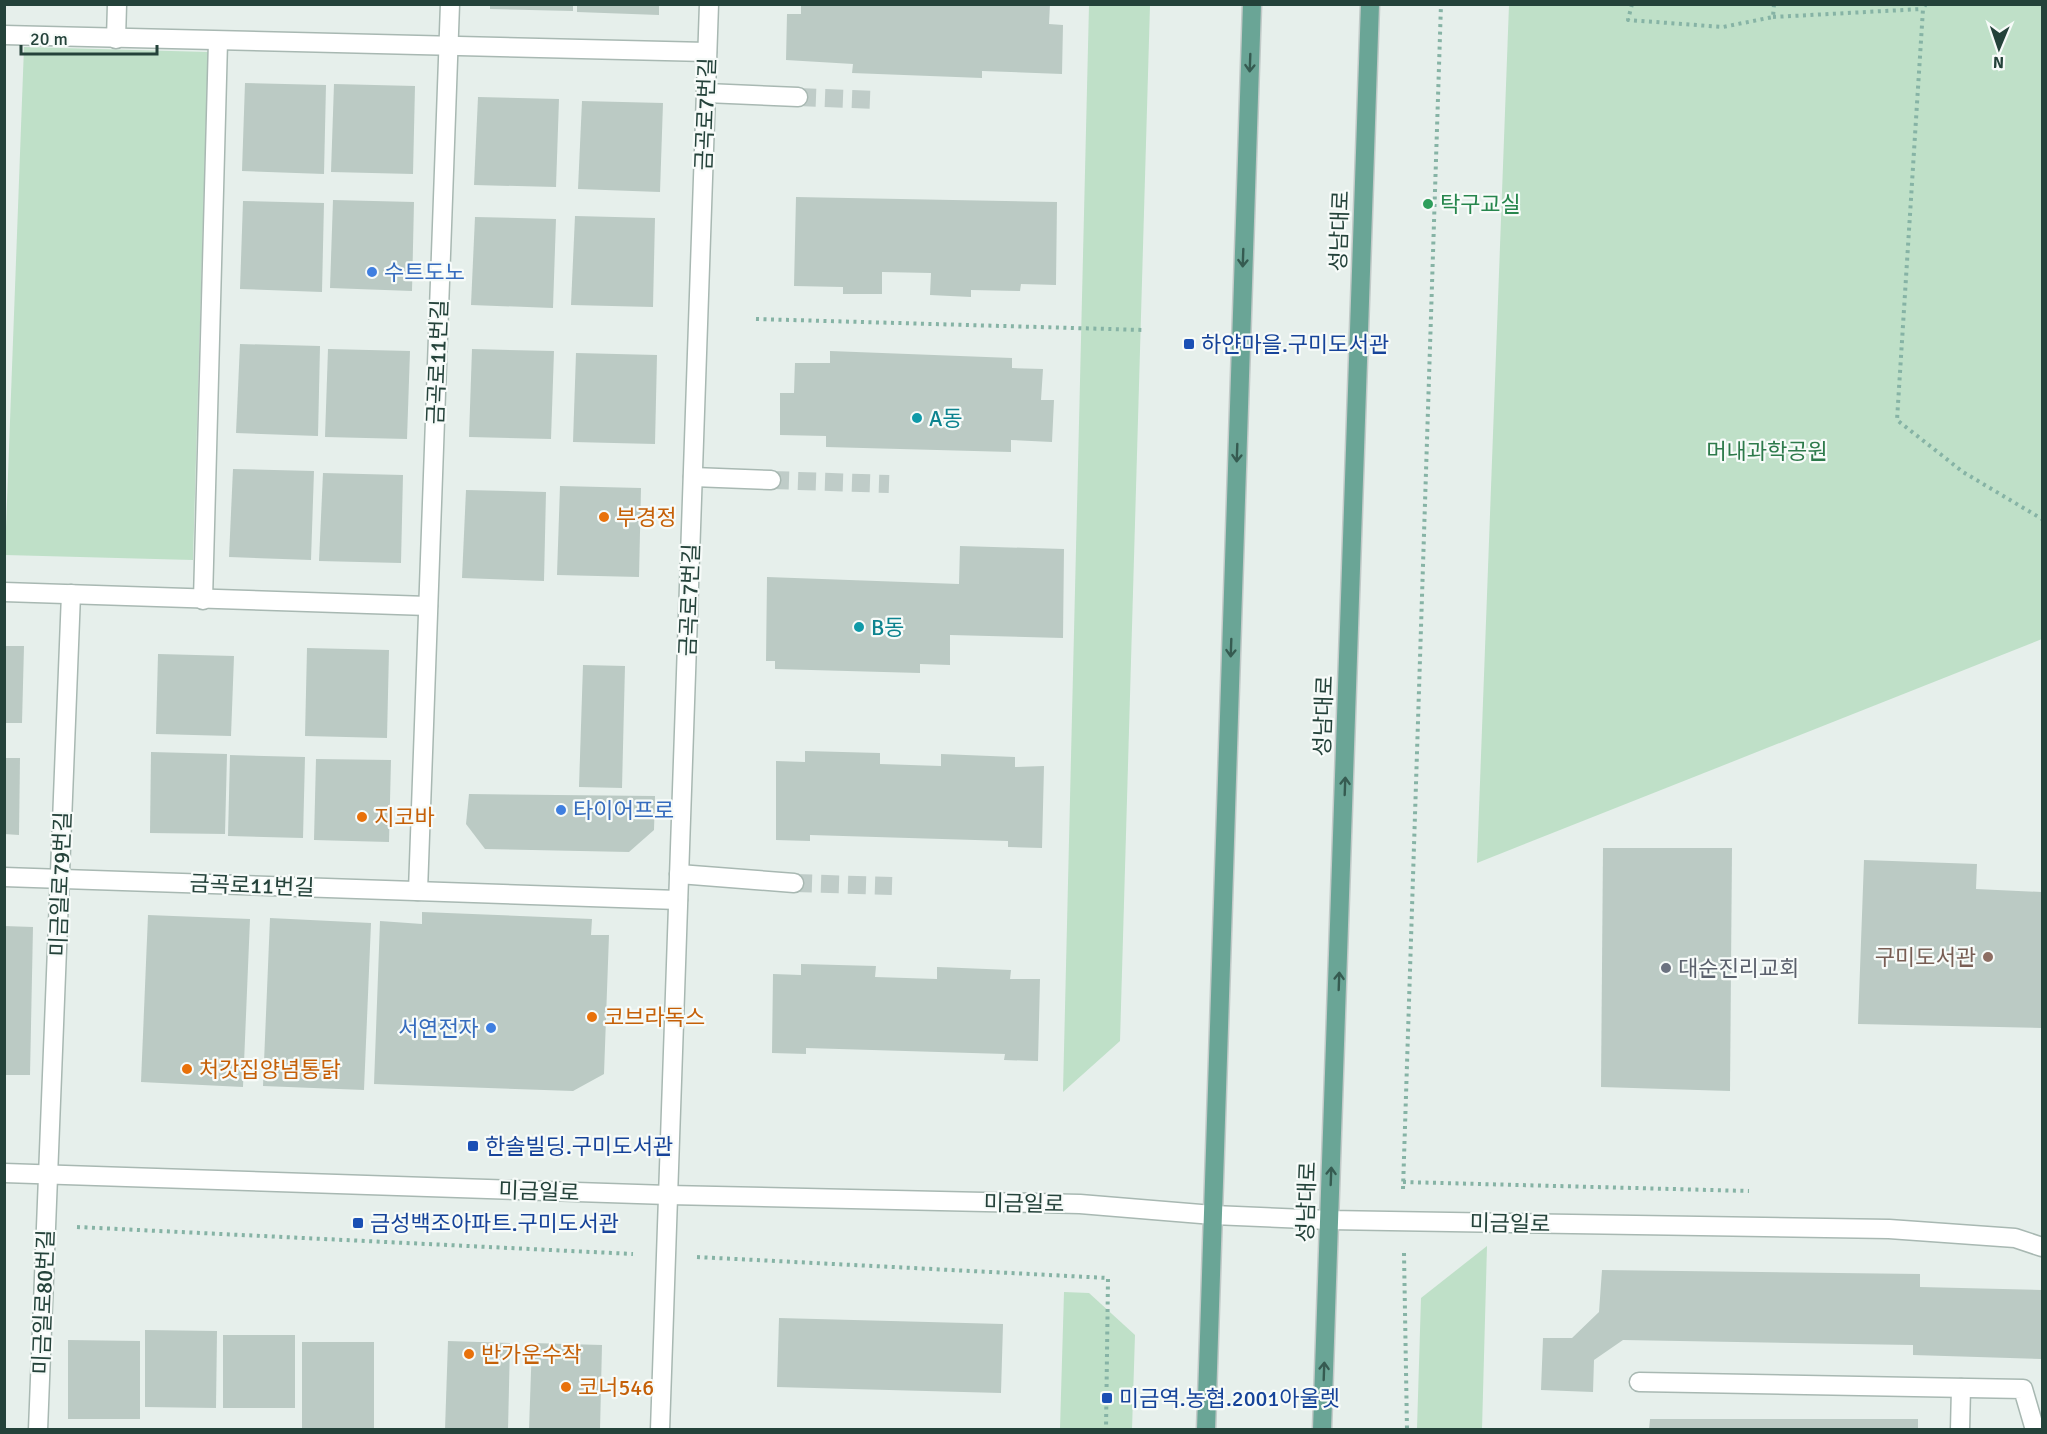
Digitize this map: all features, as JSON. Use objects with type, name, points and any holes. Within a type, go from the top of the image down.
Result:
[{"type":"main road","points":[[1206,1430],[1252,4]]},
{"type":"main road","name":"성남대로","points":[[1322,1430],[1370,4]]},
{"type":"street","points":[[116,39],[117,4]]},
{"type":"street","name":"금곡로11번길","points":[[418,891],[450,4]]},
{"type":"street","name":"금곡로7번길","points":[[660,1430],[709,4]]},
{"type":"street","points":[[4,35],[707,52]]},
{"type":"street","points":[[203,600],[218,40]]},
{"type":"street","points":[[706,93],[798,97]]},
{"type":"street","points":[[693,477],[771,480]]},
{"type":"street","points":[[4,592],[428,606]]},
{"type":"street","name":"미금일로79번길","points":[[48,1174],[71,594]]},
{"type":"street","points":[[679,874],[794,883]]},
{"type":"street","name":"금곡로11번길","points":[[4,876],[678,900]]},
{"type":"street","name":"미금일로","points":[[4,1173],[668,1195],[1080,1204],[1213,1215],[1329,1220],[1889,1229],[2015,1238],[2043,1246]]},
{"type":"street","name":"미금일로80번길","points":[[38,1430],[48,1174]]},
{"type":"street","points":[[1639,1382],[2023,1389],[2036,1430]]},
{"type":"street","points":[[1960,1430],[1961,1388]]},
{"type":"path","points":[[1407,1430],[1402,1182],[1441,4]]},
{"type":"path","points":[[1632,4],[1628,20],[1724,27],[1773,17],[1923,9]]},
{"type":"path","points":[[1773,17],[1774,4]]},
{"type":"path","points":[[1926,4],[1923,9],[1897,420],[1963,472],[2043,519]]},
{"type":"path","points":[[756,319],[1144,330]]},
{"type":"path","points":[[76,1226],[645,1255]]},
{"type":"path","points":[[693,1257],[1108,1278],[1106,1430]]},
{"type":"green space","points":[[1089,5],[1150,5],[1120,1041],[1063,1092]]},
{"type":"green space","name":"머내과학공원","points":[[1509,5],[2042,5],[2042,639],[1477,863]]},
{"type":"green space","points":[[24,47],[208,52],[193,560],[5,555]]},
{"type":"green space","points":[[1487,1246],[1482,1429],[1417,1429],[1421,1298]]},
{"type":"green space","points":[[1064,1292],[1089,1293],[1135,1335],[1132,1429],[1060,1429]]},
{"type":"building","points":[[490,4],[573,4],[573,11],[490,9]]},
{"type":"building","points":[[577,4],[659,4],[659,15],[577,12]]},
{"type":"building","points":[[801,4],[1050,4],[1049,24],[1063,25],[1062,74],[982,71],[982,78],[852,73],[853,64],[786,60],[787,14],[801,14]]},
{"type":"building","points":[[245,83],[326,85],[324,174],[242,171]]},
{"type":"building","points":[[334,84],[415,86],[413,174],[331,172]]},
{"type":"building","points":[[478,97],[559,99],[556,187],[474,185]]},
{"type":"building","points":[[582,101],[663,103],[660,192],[578,189]]},
{"type":"building","points":[[796,197],[1057,202],[1056,285],[1021,284],[1020,291],[971,290],[971,297],[930,295],[931,273],[882,272],[882,294],[843,294],[843,287],[794,286]]},
{"type":"building","points":[[333,200],[414,202],[412,291],[330,288]]},
{"type":"building","points":[[243,201],[324,203],[322,292],[240,289]]},
{"type":"building","points":[[575,216],[655,218],[653,307],[571,305]]},
{"type":"building","points":[[475,217],[556,219],[553,308],[471,305]]},
{"type":"building","points":[[240,344],[320,346],[318,436],[236,433]]},
{"type":"building","points":[[328,349],[410,351],[407,439],[325,437]]},
{"type":"building","points":[[472,349],[554,351],[551,439],[469,437]]},
{"type":"building","name":"A동","points":[[830,351],[1012,358],[1012,368],[1043,369],[1041,400],[1054,400],[1052,442],[1011,440],[1011,452],[826,447],[826,436],[780,435],[780,393],[794,393],[795,363],[830,363]]},
{"type":"building","points":[[576,353],[657,355],[655,444],[573,442]]},
{"type":"building","points":[[233,469],[314,471],[311,560],[229,557]]},
{"type":"building","points":[[323,473],[403,475],[401,563],[319,561]]},
{"type":"building","points":[[560,486],[641,488],[639,577],[557,575]]},
{"type":"building","points":[[466,490],[546,492],[544,581],[462,578]]},
{"type":"building","name":"B동","points":[[960,546],[1064,549],[1063,638],[950,635],[950,665],[920,664],[920,673],[775,669],[775,661],[766,661],[767,577],[959,584]]},
{"type":"building","points":[[4,646],[24,646],[22,723],[4,723]]},
{"type":"building","points":[[307,648],[389,650],[387,738],[305,736]]},
{"type":"building","points":[[158,654],[234,656],[231,736],[156,734]]},
{"type":"building","points":[[583,665],[625,666],[622,788],[579,787]]},
{"type":"building","points":[[805,751],[880,753],[880,764],[941,766],[941,754],[1015,757],[1015,767],[1044,766],[1042,848],[1008,847],[1008,841],[810,835],[810,841],[776,840],[776,761],[805,762]]},
{"type":"building","points":[[151,752],[227,754],[225,834],[150,833]]},
{"type":"building","points":[[230,755],[305,757],[303,838],[228,836]]},
{"type":"building","points":[[4,758],[20,758],[19,835],[4,834]]},
{"type":"building","points":[[316,759],[391,760],[389,842],[314,840]]},
{"type":"building","name":"타이어프로","points":[[469,794],[655,796],[654,830],[629,852],[485,849],[466,824]]},
{"type":"building","name":"대순진리교회","points":[[1603,848],[1732,848],[1730,1091],[1601,1087]]},
{"type":"building","points":[[1864,860],[1977,864],[1976,889],[2042,892],[2042,1028],[1858,1024]]},
{"type":"building","points":[[422,912],[592,919],[591,935],[609,935],[604,1074],[573,1091],[374,1084],[380,921],[422,924]]},
{"type":"building","points":[[148,915],[250,919],[243,1087],[141,1082]]},
{"type":"building","points":[[270,918],[371,923],[364,1090],[263,1086]]},
{"type":"building","points":[[4,926],[33,927],[30,1075],[4,1075]]},
{"type":"building","points":[[801,964],[876,966],[875,977],[937,979],[937,967],[1011,970],[1010,979],[1040,979],[1038,1061],[1004,1060],[1005,1054],[806,1048],[806,1054],[772,1053],[773,974],[801,975]]},
{"type":"building","points":[[1602,1270],[1920,1274],[1920,1287],[2042,1290],[2042,1359],[1913,1355],[1913,1345],[1623,1340],[1594,1360],[1593,1392],[1541,1390],[1543,1338],[1572,1338],[1599,1312]]},
{"type":"building","points":[[779,1318],[1003,1324],[1001,1393],[777,1387]]},
{"type":"building","points":[[145,1330],[217,1331],[216,1408],[145,1407]]},
{"type":"building","points":[[223,1335],[295,1335],[295,1408],[223,1408]]},
{"type":"building","points":[[68,1340],[140,1341],[140,1419],[68,1419]]},
{"type":"building","points":[[448,1341],[510,1343],[508,1430],[445,1430]]},
{"type":"building","points":[[302,1342],[374,1342],[374,1430],[302,1430]]},
{"type":"building","name":"코너546","points":[[532,1343],[602,1345],[600,1430],[529,1430]]},
{"type":"building","points":[[1650,1419],[1918,1419],[1918,1430],[1649,1430]]},
{"type":"tunnel","points":[[798,97],[878,100]]},
{"type":"tunnel","points":[[771,480],[889,484]]},
{"type":"tunnel","points":[[794,883],[892,886]]},
{"type":"place","name":"탁구교실","points":[[1428,204]]},
{"type":"place","name":"수트도노","points":[[372,272]]},
{"type":"place","name":"하얀마을.구미도서관","points":[[1189,344]]},
{"type":"place","name":"A동","points":[[917,418]]},
{"type":"place","name":"부경정","points":[[604,517]]},
{"type":"place","name":"B동","points":[[859,627]]},
{"type":"place","name":"타이어프로","points":[[561,810]]},
{"type":"place","name":"지코바","points":[[362,817]]},
{"type":"place","name":"구미도서관","points":[[1988,957]]},
{"type":"place","name":"대순진리교회","points":[[1666,968]]},
{"type":"place","name":"코브라독스","points":[[592,1017]]},
{"type":"place","name":"서연전자","points":[[491,1028]]},
{"type":"place","name":"처갓집양념통닭","points":[[187,1069]]},
{"type":"place","name":"한솔빌딩.구미도서관","points":[[473,1146]]},
{"type":"place","name":"금성백조아파트.구미도서관","points":[[358,1223]]},
{"type":"place","name":"반가운수작","points":[[469,1354]]},
{"type":"place","name":"코너546","points":[[566,1387]]},
{"type":"place","name":"미금역.농협.2001아울렛","points":[[1107,1398]]}]
